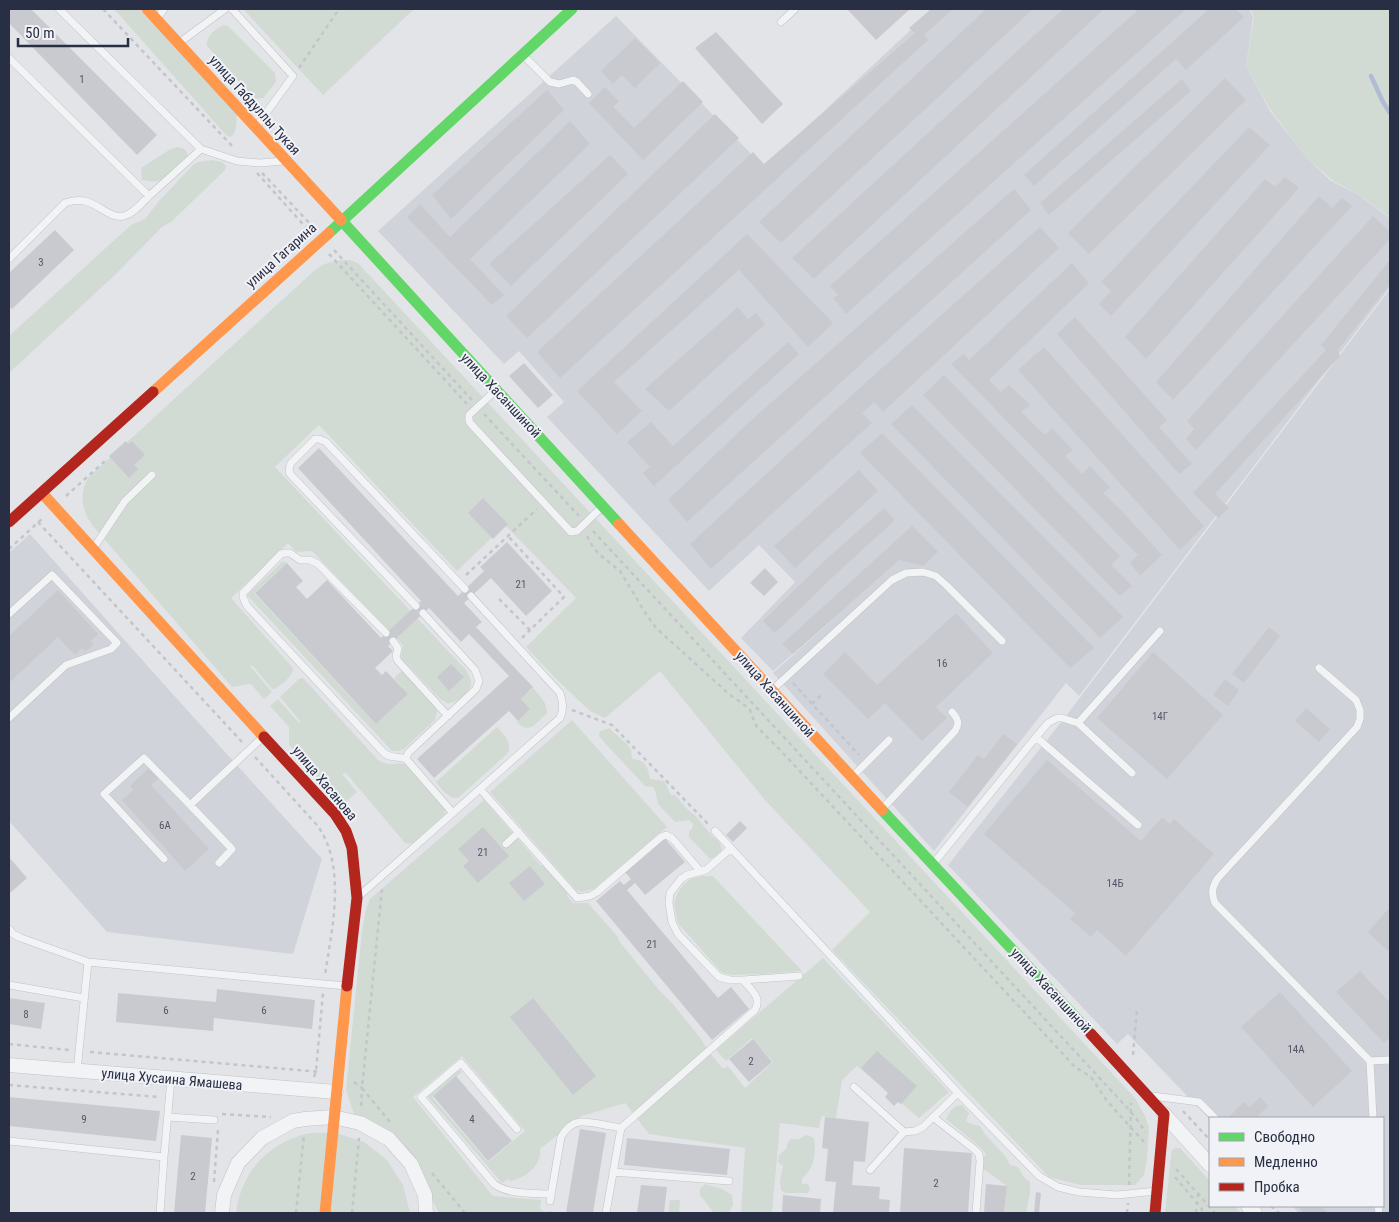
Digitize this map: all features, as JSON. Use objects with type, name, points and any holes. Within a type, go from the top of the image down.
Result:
[{"type":"street","name":"улица Габдуллы Тукая","points":[[147,9],[341,222]]},
{"type":"street","name":"улица Гагарина","points":[[9,522],[341,222],[572,9]]},
{"type":"street","name":"улица Хасаншиной","points":[[341,222],[1209,1163]]},
{"type":"street","name":"улица Хасанова","points":[[42,493],[335,814],[346,831],[353,856],[357,898],[325,1213]]},
{"type":"street","name":"улица Хусаина Ямашева","points":[[9,1065],[336,1092]]},
{"type":"street","points":[[1155,1213],[1164,1114]]},
{"type":"street","points":[[222,1213],[224,1195],[238,1163],[262,1138],[293,1122],[305,1119],[334,1117],[360,1123],[389,1139],[411,1164],[425,1195],[426,1213]]},
{"type":"lane","points":[[59,9],[201,149],[248,163],[286,161]]},
{"type":"lane","points":[[157,19],[164,9]]},
{"type":"lane","points":[[179,44],[225,9]]},
{"type":"lane","points":[[232,9],[294,76],[255,127]]},
{"type":"lane","points":[[781,22],[795,9]]},
{"type":"lane","points":[[523,54],[550,82],[559,84],[573,80],[588,94]]},
{"type":"lane","points":[[9,58],[150,196]]},
{"type":"lane","points":[[9,259],[65,203],[81,200],[117,216],[124,216],[131,213],[201,149]]},
{"type":"lane","points":[[496,390],[468,418],[469,421],[543,503],[571,532],[577,531],[604,506]]},
{"type":"lane","points":[[416,606],[290,475],[289,468],[292,462],[316,439],[326,442],[465,589]]},
{"type":"lane","points":[[93,549],[125,501],[152,475]]},
{"type":"lane","points":[[386,633],[318,564],[310,560],[300,560],[290,553],[281,554],[246,589],[242,597],[247,606],[384,753],[388,757],[406,759],[453,813]]},
{"type":"lane","points":[[772,690],[892,580],[906,573],[922,572],[936,576],[1002,641]]},
{"type":"lane","points":[[9,614],[52,575],[117,643],[111,650],[66,665],[9,718]]},
{"type":"lane","points":[[357,898],[560,718],[563,706],[560,693],[471,596]]},
{"type":"lane","points":[[406,759],[408,753],[476,690],[479,682],[475,670],[423,613]]},
{"type":"lane","points":[[1078,723],[1160,631]]},
{"type":"lane","points":[[393,641],[398,648],[396,657],[398,661],[448,716]]},
{"type":"lane","points":[[1319,668],[1356,700],[1360,710],[1360,719],[1357,727],[1218,878],[1213,886],[1212,895],[1216,903],[1370,1061],[1373,1117]]},
{"type":"lane","points":[[882,809],[955,731],[958,722],[957,717],[952,712]]},
{"type":"lane","points":[[933,864],[1036,737],[1048,723],[1057,718],[1078,723],[1132,773]]},
{"type":"lane","points":[[190,805],[264,736]]},
{"type":"lane","points":[[1036,737],[1138,826]]},
{"type":"lane","points":[[852,778],[889,740]]},
{"type":"lane","points":[[164,858],[104,794],[144,758],[232,849],[219,863]]},
{"type":"lane","points":[[480,789],[577,898],[590,896],[597,892],[663,835],[672,838],[700,872]]},
{"type":"lane","points":[[715,831],[958,1093],[1033,1170],[1051,1184],[1072,1191],[1103,1195],[1157,1191]]},
{"type":"lane","points":[[506,844],[519,832]]},
{"type":"lane","points":[[731,848],[706,870],[680,879],[670,893],[669,903],[672,922],[678,934],[719,977],[730,980],[743,980],[799,976]]},
{"type":"lane","points":[[9,928],[13,934],[21,938],[88,962],[347,986]]},
{"type":"lane","points":[[77,1071],[88,962]]},
{"type":"lane","points":[[606,1213],[621,1128],[755,1010],[758,999],[743,980]]},
{"type":"lane","points":[[9,985],[84,998]]},
{"type":"lane","points":[[1370,1061],[1390,1060]]},
{"type":"lane","points":[[517,1129],[461,1063],[421,1097],[494,1184],[508,1191],[550,1198],[561,1138],[571,1125],[580,1122],[621,1128]]},
{"type":"lane","points":[[160,1213],[171,1079]]},
{"type":"lane","points":[[854,1087],[904,1132]]},
{"type":"lane","points":[[870,1170],[904,1132],[919,1129],[958,1093]]},
{"type":"lane","points":[[1147,1095],[1199,1102],[1214,1117]]},
{"type":"lane","points":[[933,1117],[979,1154],[976,1213]]},
{"type":"lane","points":[[168,1118],[214,1120]]},
{"type":"lane","points":[[9,1141],[164,1157]]},
{"type":"lane","points":[[613,1172],[729,1181]]},
{"type":"path","points":[[103,9],[1130,1112],[1202,1210],[1201,1213]]},
{"type":"path","points":[[294,76],[339,9]]},
{"type":"path","points":[[248,163],[268,179],[320,240],[476,409]]},
{"type":"path","points":[[458,582],[543,503]]},
{"type":"path","points":[[38,522],[249,750],[316,825],[329,846],[334,874],[334,910],[324,983],[316,1072],[309,1090]]},
{"type":"path","points":[[583,525],[599,554],[620,571],[656,628],[750,710],[757,727],[765,736],[1075,1067],[1090,1077],[1107,1101],[1130,1127],[1160,1155],[1209,1207]]},
{"type":"path","points":[[499,599],[530,630],[564,597],[508,536]]},
{"type":"path","points":[[787,677],[866,763]]},
{"type":"path","points":[[812,704],[822,694]]},
{"type":"path","points":[[563,706],[612,725],[715,831]]},
{"type":"path","points":[[352,1213],[382,885]]},
{"type":"path","points":[[1133,1056],[1136,1009]]},
{"type":"path","points":[[9,1044],[338,1073],[362,1088],[392,1125]]},
{"type":"path","points":[[9,1085],[170,1098]]},
{"type":"path","points":[[1129,1188],[1131,1098]]},
{"type":"path","points":[[296,1213],[305,1119]]},
{"type":"path","points":[[428,1169],[465,1213]]},
{"type":"path","points":[[1196,1213],[1198,1195]]},
{"type":"path","points":[[1127,1213],[1128,1202]]},
{"type":"shaded area","points":[[114,9],[139,9],[237,113],[236,129],[231,137],[227,136]]},
{"type":"shaded area","points":[[243,9],[414,9],[323,95]]},
{"type":"shaded area","points":[[933,9],[1249,9],[1253,17],[1246,66],[1270,111],[1306,157],[1331,181],[1357,194],[1390,218],[1390,287],[1079,696],[1066,683],[934,851],[773,673],[838,615],[773,671],[741,638],[795,582],[759,545],[709,591],[547,417],[564,402],[519,351],[504,364],[378,231],[616,16],[764,167]]},
{"type":"shaded area","points":[[1250,9],[1390,9],[1390,217],[1356,193],[1333,181],[1305,156],[1270,109],[1246,66],[1254,17]]},
{"type":"shaded area","points":[[224,25],[228,26],[275,73],[276,82],[263,98],[255,99],[207,46],[208,39],[212,33]]},
{"type":"shaded area","points":[[177,147],[185,150],[187,154],[186,159],[176,171],[157,181],[142,180],[141,168]]},
{"type":"shaded area","points":[[212,160],[222,162],[226,166],[225,170],[171,222],[162,227],[117,273],[9,373],[9,336],[131,225],[145,219],[193,165],[198,162]]},
{"type":"shaded area","points":[[350,260],[358,263],[1135,1098],[1149,1128],[1144,1175],[1135,1185],[1080,1185],[1049,1177],[832,950],[870,912],[765,800],[660,671],[605,718],[590,711],[556,679],[526,647],[576,598],[505,525],[457,571],[319,425],[275,467],[466,670],[471,680],[471,686],[459,700],[451,703],[440,699],[401,658],[403,645],[312,551],[296,552],[288,543],[231,598],[293,668],[293,671],[286,680],[272,689],[252,665],[250,666],[272,692],[264,699],[251,684],[232,687],[93,526],[86,514],[83,502],[83,489],[89,477],[315,270],[331,262]]},
{"type":"shaded area","points":[[1390,289],[1390,1213],[1299,1213],[1293,1207],[1384,1207],[1384,1117],[1209,1117],[1209,1119],[1128,1034],[1117,1044],[948,865],[1069,712]]},
{"type":"shaded area","points":[[30,534],[322,859],[293,954],[107,932],[9,821],[9,553]]},
{"type":"shaded area","points":[[283,561],[287,563],[254,593],[376,724],[408,694],[394,678],[403,670],[434,704],[437,712],[435,720],[404,749],[392,751],[247,595]]},
{"type":"shaded area","points":[[300,678],[303,678],[378,760],[390,764],[405,764],[445,808],[445,814],[413,843],[405,843],[346,773],[342,774],[357,792],[342,805],[289,745],[289,727],[270,706],[278,699],[299,723],[300,721],[280,697]]},
{"type":"shaded area","points":[[533,688],[544,702],[547,713],[533,726],[525,728],[517,722],[530,709],[521,699]]},
{"type":"shaded area","points":[[572,720],[667,827],[595,888],[583,892],[577,891],[490,792]]},
{"type":"shaded area","points":[[497,727],[508,742],[508,753],[458,798],[448,795],[436,782]]},
{"type":"shaded area","points":[[609,728],[628,745],[631,750],[632,759],[641,761],[646,765],[650,779],[664,781],[671,795],[675,795],[696,816],[712,836],[719,841],[722,849],[720,854],[710,859],[689,837],[689,831],[692,829],[693,824],[689,820],[675,822],[658,804],[653,787],[645,786],[599,736],[600,731]]},
{"type":"shaded area","points":[[484,800],[541,866],[543,864],[568,891],[567,896],[573,903],[588,903],[618,937],[619,941],[659,990],[672,1003],[723,1069],[728,1066],[745,1088],[773,1062],[752,1038],[726,1061],[716,1050],[823,958],[949,1092],[919,1118],[857,1066],[842,1080],[836,1118],[822,1116],[819,1128],[780,1123],[772,1213],[741,1213],[745,1148],[649,1134],[625,1103],[582,1116],[540,1149],[538,1161],[527,1174],[510,1181],[508,1179],[502,1183],[427,1096],[459,1070],[462,1072],[432,1097],[488,1162],[525,1131],[462,1056],[413,1097],[493,1196],[541,1200],[540,1209],[544,1212],[550,1211],[555,1213],[439,1213],[426,1188],[375,1126],[354,1114],[346,1090],[362,931],[370,899]]},
{"type":"shaded area","points":[[713,876],[802,971],[733,975],[722,973],[678,923],[674,904],[677,894],[683,885],[692,878]]},
{"type":"shaded area","points":[[962,1105],[969,1113],[966,1121],[980,1126],[1006,1157],[1010,1165],[1018,1168],[1024,1178],[1030,1182],[1026,1213],[1004,1213],[1007,1186],[982,1168],[982,1161],[986,1154],[946,1119],[952,1109]]},
{"type":"shaded area","points":[[336,1133],[364,1142],[387,1160],[403,1185],[410,1213],[236,1213],[243,1185],[250,1173],[267,1153],[278,1145],[305,1134]]},
{"type":"shaded area","points":[[807,1135],[814,1138],[815,1156],[810,1169],[802,1179],[802,1184],[808,1184],[810,1189],[808,1193],[785,1193],[781,1190],[780,1181],[783,1166],[778,1162],[779,1155],[786,1149],[791,1139],[799,1139]]},
{"type":"shaded area","points":[[1180,1148],[1209,1180],[1209,1207],[1235,1207],[1241,1213],[1165,1213],[1172,1150]]},
{"type":"shaded area","points":[[705,1184],[722,1189],[732,1195],[733,1205],[729,1213],[714,1213],[700,1195],[700,1189]]},
{"type":"shaded area","points":[[670,1200],[680,1200],[679,1213],[668,1213]]},
{"type":"building","points":[[9,9],[31,9],[157,135],[137,155],[9,23]]},
{"type":"building","points":[[847,9],[910,9],[876,40]]},
{"type":"building","points":[[931,9],[953,9],[924,35],[928,40],[560,378],[537,352],[753,152],[764,164],[915,33],[909,28]]},
{"type":"building","points":[[986,9],[1033,9],[781,243],[759,222]]},
{"type":"building","points":[[1063,9],[1104,9],[814,279],[792,258]]},
{"type":"building","points":[[1139,9],[1186,9],[846,314],[833,298],[838,295],[830,286]]},
{"type":"building","points":[[1209,9],[1236,9],[1244,17],[1186,70],[1176,59],[1034,186],[1024,175]]},
{"type":"building","points":[[716,32],[783,104],[762,124],[695,48]]},
{"type":"building","points":[[635,38],[660,63],[635,88],[622,75],[613,84],[601,71]]},
{"type":"building","points":[[1225,78],[1246,100],[1089,254],[1068,233]]},
{"type":"building","points":[[1182,79],[1191,91],[1049,215],[1040,203]]},
{"type":"building","points":[[683,81],[703,102],[643,160],[589,103],[605,87],[619,101],[613,107],[634,128]]},
{"type":"building","points":[[547,90],[564,110],[451,219],[432,195]]},
{"type":"building","points":[[715,114],[739,138],[527,338],[506,316]]},
{"type":"building","points":[[570,121],[590,144],[470,259],[504,295],[492,305],[407,217],[420,204],[450,237]]},
{"type":"building","points":[[1249,127],[1270,145],[1111,316],[1099,304],[1111,291],[1101,282]]},
{"type":"building","points":[[610,155],[628,174],[511,286],[489,264]]},
{"type":"building","points":[[1285,177],[1299,188],[1146,359],[1125,337],[1265,179],[1275,187]]},
{"type":"building","points":[[1014,189],[1031,210],[687,522],[668,500],[747,424]]},
{"type":"building","points":[[1319,196],[1332,208],[1342,198],[1352,206],[1173,400],[1156,382]]},
{"type":"building","points":[[1373,216],[1390,232],[1390,239],[1196,450],[1186,439],[1194,429],[1187,421]]},
{"type":"building","points":[[1040,227],[1059,248],[883,412],[874,402],[862,413],[872,423],[711,569],[690,544],[864,384]]},
{"type":"building","points":[[55,230],[74,250],[12,309],[9,306],[9,273]]},
{"type":"building","points":[[747,234],[833,323],[808,347],[739,270],[614,382],[642,411],[617,434],[577,391]]},
{"type":"building","points":[[1389,261],[1390,284],[1338,350],[1340,356],[1215,494],[1229,508],[1218,518],[1193,493],[1326,350],[1321,345]]},
{"type":"building","points":[[1072,263],[1089,283],[989,380],[1001,392],[1009,385],[1030,405],[1021,412],[1045,435],[1052,428],[1073,450],[1065,456],[1082,474],[1090,466],[1110,487],[1103,493],[1162,555],[1140,576],[1130,563],[1138,555],[951,364],[964,354],[969,360]]},
{"type":"building","points":[[738,307],[748,319],[756,313],[765,324],[669,411],[645,389]]},
{"type":"building","points":[[1075,317],[1167,420],[1159,427],[1192,464],[1179,474],[1057,334]]},
{"type":"building","points":[[788,342],[799,354],[654,486],[643,473],[650,467],[627,442],[651,422],[673,446]]},
{"type":"building","points":[[1044,347],[1204,526],[1180,550],[1018,370]]},
{"type":"building","points":[[524,363],[553,395],[538,408],[509,376]]},
{"type":"building","points":[[944,375],[1120,556],[1111,565],[1132,586],[1120,596],[923,395]]},
{"type":"building","points":[[912,405],[1123,617],[1100,638],[891,424]]},
{"type":"building","points":[[882,433],[1094,648],[1070,668],[860,453]]},
{"type":"building","points":[[126,441],[128,444],[132,441],[145,455],[134,465],[138,469],[129,478],[109,456]]},
{"type":"building","points":[[319,448],[458,596],[484,571],[480,567],[507,542],[552,591],[526,616],[491,578],[464,603],[482,622],[476,627],[533,687],[521,699],[530,709],[518,721],[509,711],[434,778],[417,759],[509,676],[469,634],[461,642],[429,608],[388,646],[393,651],[375,668],[382,675],[386,671],[408,694],[376,724],[255,593],[287,563],[303,581],[296,587],[307,599],[327,580],[381,638],[421,601],[298,468]]},
{"type":"building","points":[[859,470],[878,491],[795,568],[774,546]]},
{"type":"building","points":[[483,498],[508,524],[493,539],[468,513]]},
{"type":"building","points":[[884,508],[895,520],[775,633],[763,621],[823,562]]},
{"type":"building","points":[[912,526],[938,552],[923,566],[899,560],[793,654],[782,644]]},
{"type":"building","points":[[765,568],[778,582],[764,596],[750,583]]},
{"type":"building","points":[[58,590],[98,634],[91,641],[94,644],[85,652],[82,648],[75,655],[58,637],[9,683],[9,636]]},
{"type":"building","points":[[956,613],[993,653],[936,707],[947,718],[922,741],[885,703],[868,719],[823,674],[845,652],[877,685]]},
{"type":"building","points":[[1269,627],[1280,636],[1244,683],[1232,674]]},
{"type":"building","points":[[1153,652],[1223,715],[1167,779],[1097,718]]},
{"type":"building","points":[[451,664],[464,677],[449,691],[437,677]]},
{"type":"building","points":[[1225,679],[1239,690],[1228,706],[1213,695]]},
{"type":"building","points":[[1306,708],[1330,729],[1319,742],[1295,721]]},
{"type":"building","points":[[1003,734],[1017,744],[968,807],[949,792],[978,755],[984,759]]},
{"type":"building","points":[[1047,760],[1141,841],[1162,817],[1170,824],[1174,819],[1214,854],[1126,956],[1097,930],[1091,937],[1070,919],[1075,913],[984,834]]},
{"type":"building","points":[[150,767],[159,778],[151,785],[209,849],[185,871],[122,800],[133,790],[130,786]]},
{"type":"building","points":[[740,821],[747,828],[733,842],[726,835]]},
{"type":"building","points":[[483,827],[509,856],[478,883],[463,866],[469,861],[458,849]]},
{"type":"building","points":[[663,836],[685,862],[645,895],[635,883],[627,890],[718,998],[731,987],[749,1009],[712,1040],[596,901],[620,881],[624,885],[631,879],[623,870]]},
{"type":"building","points":[[9,857],[27,878],[9,894]]},
{"type":"building","points":[[530,866],[545,884],[524,901],[509,883]]},
{"type":"building","points":[[1390,907],[1390,948],[1388,951],[1368,932]]},
{"type":"building","points":[[1360,971],[1390,1003],[1390,1037],[1384,1043],[1336,992]]},
{"type":"building","points":[[217,989],[315,1000],[312,1029],[214,1018],[213,1031],[116,1022],[118,993],[216,1002]]},
{"type":"building","points":[[1280,992],[1352,1071],[1313,1107],[1241,1027]]},
{"type":"building","points":[[9,998],[45,1003],[41,1029],[9,1024]]},
{"type":"building","points":[[533,998],[596,1076],[573,1095],[510,1017]]},
{"type":"building","points":[[753,1039],[772,1062],[749,1082],[729,1059]]},
{"type":"building","points":[[877,1051],[917,1086],[901,1104],[898,1102],[894,1106],[885,1097],[888,1093],[861,1068]]},
{"type":"building","points":[[456,1076],[512,1141],[488,1161],[433,1096]]},
{"type":"building","points":[[9,1097],[160,1111],[156,1141],[9,1126]]},
{"type":"building","points":[[1260,1097],[1268,1106],[1258,1116],[1260,1117],[1229,1117],[1244,1102],[1250,1107]]},
{"type":"building","points":[[825,1117],[869,1122],[865,1162],[854,1161],[852,1185],[880,1187],[879,1199],[890,1200],[889,1213],[833,1213],[836,1182],[825,1181],[828,1149],[822,1148]]},
{"type":"building","points":[[580,1129],[606,1133],[593,1213],[566,1213]]},
{"type":"building","points":[[181,1135],[212,1138],[205,1213],[174,1213]]},
{"type":"building","points":[[627,1138],[730,1149],[727,1175],[624,1165]]},
{"type":"building","points":[[904,1148],[972,1153],[968,1213],[900,1213]]},
{"type":"building","points":[[986,1184],[1007,1186],[1004,1213],[984,1213]]},
{"type":"building","points":[[641,1185],[667,1187],[664,1213],[637,1213]]},
{"type":"building","points":[[1036,1192],[1041,1193],[1039,1213],[1034,1213]]},
{"type":"building","points":[[783,1195],[821,1199],[820,1213],[782,1213]]},
{"type":"building","points":[[1298,1207],[1322,1207],[1328,1213],[1304,1213]]},
{"type":"waterway","points":[[1371,76],[1390,113]]},
{"type":"traffic: fast","points":[[329,233],[572,9]]},
{"type":"traffic: fast","points":[[341,220],[619,524]]},
{"type":"traffic: fast","points":[[882,810],[1091,1034]]},
{"type":"traffic: slow","points":[[147,9],[341,220]]},
{"type":"traffic: slow","points":[[153,392],[329,233]]},
{"type":"traffic: slow","points":[[42,493],[264,737]]},
{"type":"traffic: slow","points":[[619,524],[882,810]]},
{"type":"traffic: slow","points":[[325,1213],[347,986]]},
{"type":"traffic: jam","points":[[9,522],[153,392]]},
{"type":"traffic: jam","points":[[264,737],[335,814],[346,831],[352,848],[357,898],[347,986]]},
{"type":"traffic: jam","points":[[1091,1034],[1164,1114],[1155,1213]]}]
